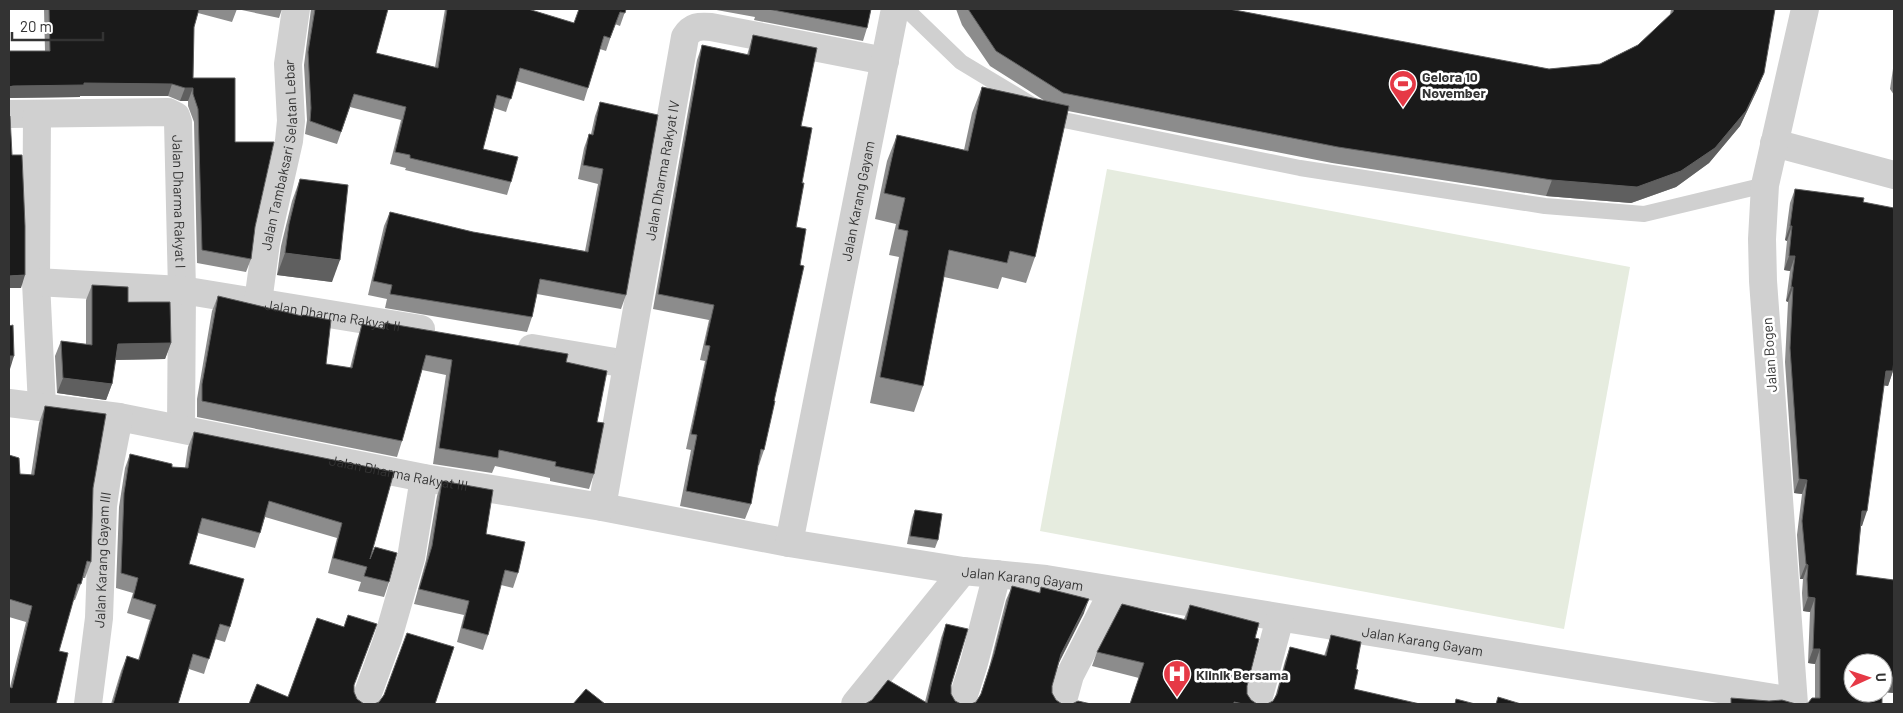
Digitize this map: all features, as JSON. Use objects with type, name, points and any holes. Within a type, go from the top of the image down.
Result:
[{"type":"street","name":"Jalan Tambaksari Selatan Lebar","points":[[258,302],[266,243],[290,134],[288,64],[296,9]]},
{"type":"street","name":"Jalan Karang Gayam","points":[[895,9],[789,543],[963,570],[1046,579],[1794,703]]},
{"type":"street","name":"Jalan Bogen","points":[[1794,703],[1763,281],[1762,238],[1765,186],[1805,9]]},
{"type":"street","name":"Jalan Dharma Rakyat IV","points":[[602,507],[685,37],[689,31],[701,26],[711,27],[885,61]]},
{"type":"street","name":"Jalan Dharma Rakyat I","points":[[9,114],[172,112],[176,116],[178,122],[182,290],[181,428]]},
{"type":"street","points":[[36,114],[36,282],[42,406]]},
{"type":"street","points":[[1774,143],[1894,175]]},
{"type":"street","name":"Jalan Dharma Rakyat II","points":[[36,282],[182,290],[442,333]]},
{"type":"street","points":[[510,344],[627,364]]},
{"type":"street","name":"Jalan Dharma Rakyat III","points":[[9,402],[120,417],[181,428],[424,478],[602,507],[789,543]]},
{"type":"street","name":"Jalan Karang Gayam III","points":[[88,704],[99,618],[107,478],[120,417]]},
{"type":"street","points":[[364,704],[388,638],[411,558],[424,478]]},
{"type":"street","points":[[855,704],[963,570]]},
{"type":"street","points":[[961,704],[974,663],[997,574]]},
{"type":"street","points":[[1062,704],[1070,675],[1113,591]]},
{"type":"street","points":[[1257,704],[1280,618]]},
{"type":"lane","points":[[906,9],[961,62],[1054,118],[1300,168],[1544,206],[1644,214],[1765,186]]},
{"type":"shaded area","points":[[1107,169],[1630,267],[1564,629],[1040,531]]},
{"type":"building","points":[[49,9],[199,9],[194,27],[193,78],[235,78],[235,142],[274,142],[255,227],[251,259],[202,250],[198,109],[193,88],[172,84],[84,83],[84,85],[9,87],[9,51],[50,51]]},
{"type":"building","points":[[315,9],[388,9],[376,53],[438,68],[447,9],[528,9],[574,23],[579,9],[626,9],[625,13],[620,12],[610,38],[604,36],[588,88],[520,68],[511,99],[497,95],[483,149],[518,157],[511,182],[410,158],[410,155],[395,152],[406,107],[354,94],[341,132],[310,121],[308,52]]},
{"type":"building","points":[[768,9],[871,9],[867,28]]},
{"type":"building","name":"Gelora 10 November","points":[[968,9],[1229,9],[1549,69],[1600,64],[1638,45],[1674,9],[1775,9],[1764,73],[1746,111],[1715,148],[1681,171],[1637,187],[1552,180],[1338,147],[1063,93],[996,51]]},
{"type":"building","points":[[753,35],[817,48],[801,126],[812,128],[796,227],[806,229],[800,265],[804,266],[764,450],[761,449],[751,504],[686,491],[697,435],[691,434],[710,346],[705,345],[714,305],[658,294],[702,45],[749,55]]},
{"type":"building","points":[[982,87],[1069,106],[1035,257],[1010,251],[1007,263],[949,250],[923,386],[880,377],[908,231],[898,229],[905,198],[884,193],[897,135],[968,151]]},
{"type":"building","points":[[600,102],[658,115],[626,295],[540,279],[532,317],[390,294],[392,285],[373,281],[390,212],[473,232],[588,252],[603,169],[583,165],[589,134],[593,135]]},
{"type":"building","points":[[9,116],[12,155],[22,155],[25,275],[9,276]]},
{"type":"building","points":[[300,179],[348,185],[340,260],[285,253],[289,224]]},
{"type":"building","points":[[1795,189],[1864,198],[1863,202],[1894,208],[1893,371],[1886,371],[1867,511],[1862,511],[1856,575],[1894,580],[1894,678],[1893,653],[1843,653],[1843,703],[1882,704],[1803,704],[1808,703],[1812,698],[1820,698],[1820,649],[1813,649],[1815,598],[1808,597],[1808,565],[1806,564],[1802,521],[1807,480],[1799,479],[1790,348],[1793,287],[1791,287],[1795,256],[1789,256],[1792,226],[1790,226]]},
{"type":"building","points":[[92,285],[128,287],[128,302],[170,302],[171,343],[118,344],[112,384],[63,378],[61,341],[92,345]]},
{"type":"building","points":[[218,296],[302,316],[331,320],[326,364],[352,368],[362,324],[384,329],[385,323],[568,354],[566,362],[607,371],[597,422],[604,423],[594,474],[555,466],[556,462],[499,450],[498,458],[439,448],[452,360],[426,355],[402,441],[202,401],[202,384]]},
{"type":"building","points":[[13,325],[14,356],[9,356],[9,326]]},
{"type":"building","points":[[45,406],[106,414],[93,488],[91,562],[87,561],[81,584],[78,584],[59,651],[68,653],[56,704],[9,704],[9,687],[12,688],[32,606],[9,599],[9,455],[19,458],[20,474],[34,475]]},
{"type":"building","points":[[194,432],[394,472],[370,559],[375,547],[397,553],[389,582],[364,576],[367,567],[333,558],[342,523],[269,501],[260,533],[202,518],[189,564],[244,579],[230,627],[220,624],[209,659],[193,654],[178,704],[113,704],[127,656],[139,660],[156,605],[133,598],[138,578],[121,573],[124,493],[130,454],[172,464],[172,467],[188,468]]},
{"type":"building","points":[[442,481],[493,490],[486,534],[525,542],[518,573],[505,570],[488,635],[462,628],[469,601],[419,589],[432,546]]},
{"type":"building","points":[[915,510],[942,514],[938,540],[910,536]]},
{"type":"building","points":[[1012,586],[1040,593],[1041,587],[1089,599],[1061,654],[1052,686],[1052,693],[1056,700],[1062,704],[971,704],[976,702],[981,694]]},
{"type":"building","points":[[1122,604],[1186,620],[1190,605],[1259,623],[1255,638],[1259,639],[1247,686],[1247,694],[1257,704],[1234,702],[1234,704],[1130,704],[1144,663],[1097,652]]},
{"type":"building","points":[[348,615],[377,624],[354,685],[357,699],[364,704],[249,704],[257,684],[288,697],[317,618],[344,627]]},
{"type":"building","points":[[946,624],[968,629],[951,685],[951,694],[955,701],[961,704],[865,704],[872,700],[888,680],[927,703]]},
{"type":"building","points":[[407,633],[454,647],[435,704],[374,704],[379,702],[384,695]]},
{"type":"building","points":[[1331,635],[1361,642],[1354,689],[1420,704],[1267,704],[1273,701],[1277,694],[1290,647],[1326,656]]},
{"type":"building","points":[[586,689],[605,704],[573,704]]},
{"type":"building","points":[[1498,697],[1521,704],[1496,704]]},
{"type":"building","points":[[1731,698],[1769,701],[1782,700],[1796,704],[1731,704]]},
{"type":"building","points":[[1456,699],[1475,704],[1455,704]]},
{"type":"building","points":[[1078,701],[1091,704],[1072,704]]},
{"type":"place","name":"Gelora 10 November","points":[[1403,108]]},
{"type":"place","name":"Klinik Bersama","points":[[1177,698]]}]
